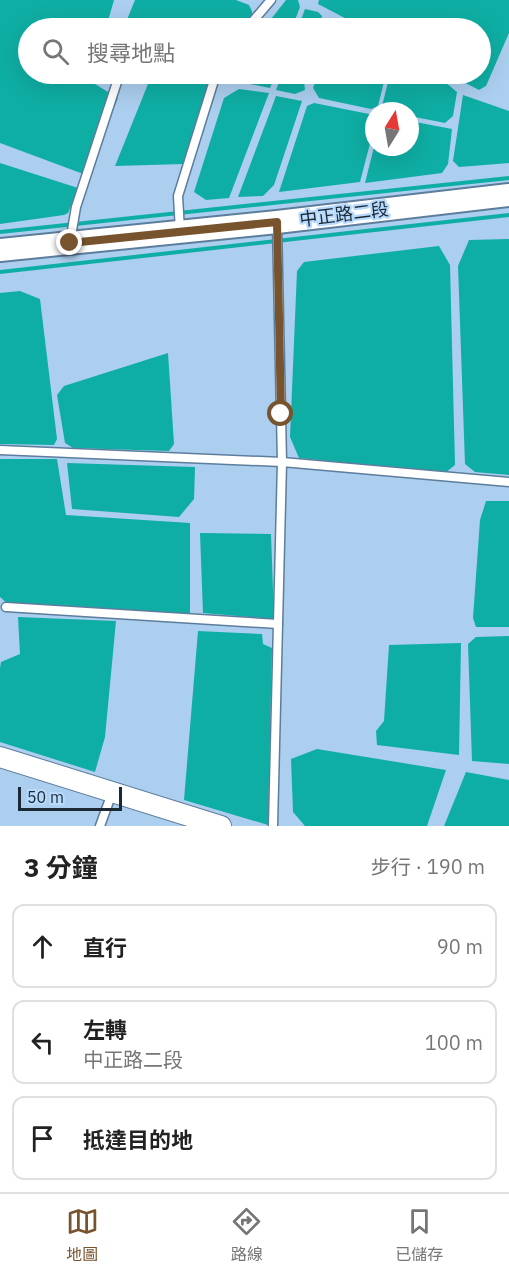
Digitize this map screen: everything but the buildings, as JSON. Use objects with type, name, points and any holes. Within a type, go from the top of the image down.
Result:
[{"type":"main road","name":"中正路二段","points":[[0,250],[277,222],[509,195]]},
{"type":"street","points":[[0,757],[221,826]]},
{"type":"lane","points":[[256,18],[271,0]]},
{"type":"lane","points":[[70,243],[76,207],[116,84]]},
{"type":"lane","points":[[180,231],[178,196],[213,84]]},
{"type":"lane","points":[[273,826],[282,462],[277,222]]},
{"type":"lane","points":[[0,450],[282,462],[509,482]]},
{"type":"lane","points":[[6,607],[278,624]]},
{"type":"lane","points":[[100,826],[112,792]]},
{"type":"shaded area","points":[[0,0],[114,0],[109,18],[18,18],[18,84],[95,84],[118,98],[86,175],[0,143]]},
{"type":"shaded area","points":[[135,0],[236,0],[249,5],[252,14],[252,18],[128,18]]},
{"type":"shaded area","points":[[286,0],[298,0],[300,7],[296,18],[272,18]]},
{"type":"shaded area","points":[[319,0],[509,0],[509,33],[491,74],[491,18],[345,18],[318,4]]},
{"type":"shaded area","points":[[305,9],[318,12],[322,16],[322,18],[302,18]]},
{"type":"shaded area","points":[[148,84],[209,84],[184,164],[115,166]]},
{"type":"shaded area","points":[[250,84],[272,84],[270,88]]},
{"type":"shaded area","points":[[278,84],[304,84],[305,90],[295,94],[276,90]]},
{"type":"shaded area","points":[[314,84],[384,84],[379,102],[365,102],[365,108],[319,98],[313,88]]},
{"type":"shaded area","points":[[388,84],[448,85],[457,92],[453,116],[445,123],[419,118],[419,102],[383,102]]},
{"type":"shaded area","points":[[467,84],[487,84],[479,90]]},
{"type":"shaded area","points":[[239,89],[269,93],[229,198],[206,200],[194,192],[224,98]]},
{"type":"shaded area","points":[[463,95],[509,111],[509,163],[459,167],[453,161]]},
{"type":"shaded area","points":[[276,96],[302,101],[274,185],[263,196],[238,197]]},
{"type":"shaded area","points":[[314,103],[365,113],[367,156],[360,182],[279,192],[307,106]]},
{"type":"shaded area","points":[[419,123],[452,129],[448,164],[442,173],[365,183],[372,156],[419,156]]},
{"type":"shaded area","points":[[0,163],[78,188],[68,213],[0,224]]},
{"type":"shaded area","points":[[509,239],[509,475],[475,472],[465,464],[458,266],[469,240]]},
{"type":"shaded area","points":[[439,246],[450,265],[455,465],[445,473],[299,458],[290,437],[297,271],[304,262]]},
{"type":"shaded area","points":[[20,291],[40,299],[57,439],[54,445],[0,444],[0,293]]},
{"type":"shaded area","points":[[168,353],[174,444],[169,451],[73,448],[65,443],[57,395],[64,386]]},
{"type":"shaded area","points":[[0,459],[57,459],[66,515],[190,523],[190,615],[9,605],[0,597]]},
{"type":"shaded area","points":[[67,463],[195,467],[194,499],[179,517],[72,509]]},
{"type":"shaded area","points":[[486,501],[509,501],[509,627],[476,627],[473,618],[480,520]]},
{"type":"shaded area","points":[[200,533],[271,534],[274,619],[203,613]]},
{"type":"shaded area","points":[[18,617],[116,621],[105,737],[95,772],[0,742],[0,668],[1,662],[20,654]]},
{"type":"shaded area","points":[[198,631],[262,634],[263,644],[272,648],[268,825],[184,800]]},
{"type":"shaded area","points":[[509,636],[509,764],[472,761],[468,644],[476,637]]},
{"type":"shaded area","points":[[461,643],[459,755],[377,745],[376,731],[384,721],[389,645]]},
{"type":"shaded area","points":[[317,749],[446,770],[427,826],[305,826],[293,812],[291,759]]},
{"type":"shaded area","points":[[466,772],[509,780],[509,826],[444,826]]},
{"type":"waterway","points":[[0,232],[509,178]]},
{"type":"waterway","points":[[0,272],[509,215]]},
{"type":"route","points":[[70,243],[277,222],[281,414]]}]
